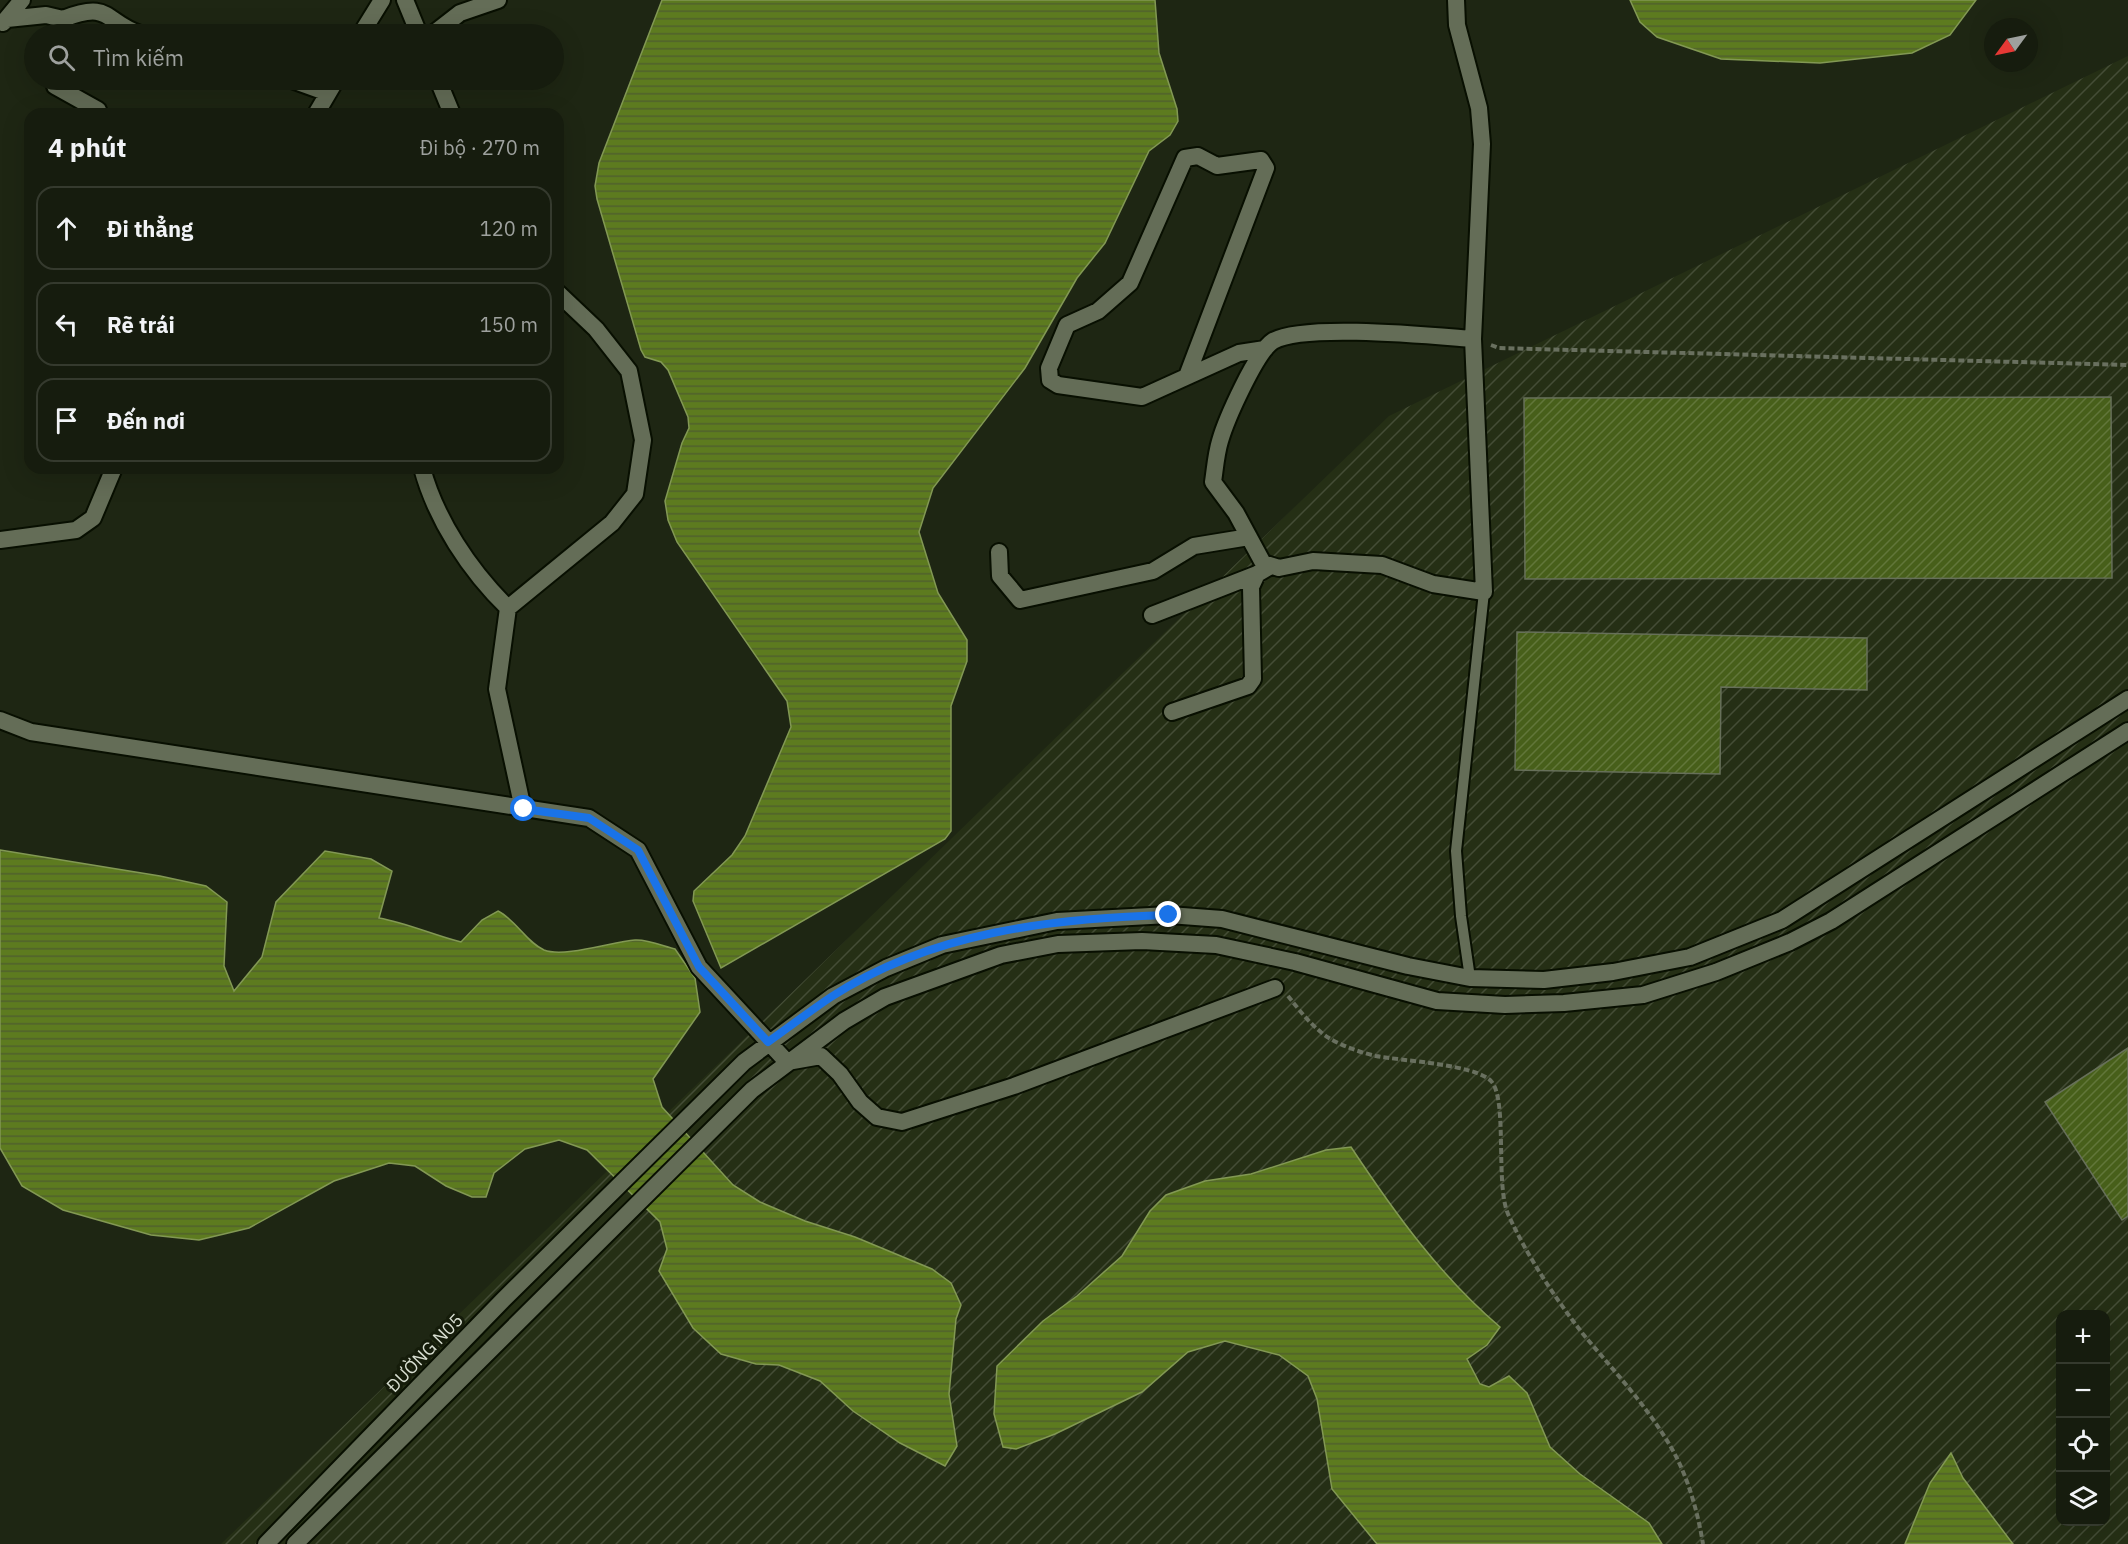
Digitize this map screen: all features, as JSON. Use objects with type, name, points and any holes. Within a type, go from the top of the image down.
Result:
[{"type":"street","points":[[4,22],[22,0]]},
{"type":"street","points":[[367,24],[382,0]]},
{"type":"street","points":[[405,0],[415,24]]},
{"type":"street","points":[[446,24],[460,13],[498,0]]},
{"type":"street","points":[[1152,615],[1263,570],[1313,561],[1382,565],[1432,584],[1484,592],[1473,339],[1482,144],[1479,108],[1457,25],[1456,0]]},
{"type":"street","points":[[66,24],[79,6],[97,3],[110,9],[124,24]]},
{"type":"street","points":[[4,22],[46,15],[60,24]]},
{"type":"street","points":[[62,90],[95,108]]},
{"type":"street","points":[[319,108],[330,90]]},
{"type":"street","points":[[442,90],[450,108]]},
{"type":"street","points":[[1187,376],[1266,168],[1262,160],[1217,166],[1198,156],[1185,158],[1130,283],[1098,310],[1067,325],[1049,368],[1050,380],[1058,385],[1142,397],[1239,353],[1265,349]]},
{"type":"street","points":[[524,809],[497,689],[508,609],[612,523],[635,494],[643,440],[629,371],[596,329],[564,299]]},
{"type":"street","points":[[1172,712],[1248,686],[1253,679],[1251,587],[1263,570],[1263,563],[1236,513],[1213,482],[1220,441],[1246,379],[1265,349],[1274,341],[1313,332],[1473,339]]},
{"type":"street","points":[[0,540],[76,531],[93,518],[111,474]]},
{"type":"street","points":[[424,474],[440,517],[495,596],[508,609]]},
{"type":"street","points":[[999,552],[1000,576],[1020,600],[1153,572],[1194,546],[1249,537]]},
{"type":"street","name":"ĐƯỜNG N05","points":[[267,1544],[682,1121],[768,1042],[832,996],[886,968],[942,945],[1057,921],[1096,917],[1169,915],[1222,919],[1408,966],[1470,978],[1544,980],[1612,972],[1690,957],[1782,920],[2128,699]]},
{"type":"street","points":[[0,720],[31,732],[589,818],[638,850],[699,967],[787,1062]]},
{"type":"street","points":[[295,1544],[752,1090],[844,1021],[885,997],[1001,954],[1058,944],[1142,941],[1216,945],[1295,962],[1437,1001],[1505,1005],[1564,1003],[1643,995],[1716,972],[1790,942],[1831,921],[2128,731]]},
{"type":"street","points":[[787,1062],[821,1056],[840,1074],[860,1102],[877,1117],[902,1122],[1014,1086],[1275,988]]},
{"type":"lane","points":[[1470,978],[1461,916],[1456,850],[1484,592]]},
{"type":"path","points":[[1473,339],[1499,348],[2128,365]]},
{"type":"path","points":[[1275,988],[1285,993],[1310,1022],[1330,1039],[1374,1056],[1475,1072],[1491,1081],[1500,1103],[1501,1164],[1507,1212],[1546,1281],[1581,1331],[1643,1407],[1673,1451],[1700,1524],[1703,1544]]},
{"type":"shaded area","points":[[662,0],[1155,0],[1159,53],[1177,109],[1178,121],[1170,135],[1149,151],[1105,243],[1077,278],[1025,368],[933,488],[919,532],[938,593],[967,640],[967,661],[951,706],[951,831],[945,839],[721,968],[693,901],[694,891],[732,855],[745,836],[791,727],[787,701],[677,542],[668,520],[665,501],[682,443],[689,428],[688,417],[668,370],[661,362],[645,357],[641,350],[597,199],[595,186],[599,163]]},
{"type":"shaded area","points":[[1630,0],[1976,0],[1950,35],[1912,53],[1820,63],[1721,59],[1657,37],[1640,22]]},
{"type":"shaded area","points":[[2128,56],[2128,1544],[221,1544],[1389,416]]},
{"type":"shaded area","points":[[0,850],[160,876],[206,886],[227,902],[224,966],[234,991],[262,957],[276,902],[325,851],[371,859],[392,871],[379,918],[461,942],[482,920],[498,911],[538,946],[553,952],[576,951],[635,940],[675,949],[695,978],[700,1012],[653,1079],[662,1107],[733,1185],[760,1202],[805,1221],[855,1237],[932,1269],[951,1283],[961,1305],[956,1319],[949,1394],[957,1446],[945,1466],[900,1443],[853,1411],[820,1381],[779,1365],[756,1364],[721,1354],[693,1328],[659,1271],[667,1249],[660,1222],[587,1150],[559,1140],[525,1149],[494,1173],[486,1197],[472,1197],[446,1186],[415,1166],[389,1163],[334,1181],[249,1228],[199,1240],[151,1235],[63,1210],[22,1186],[0,1148]]},
{"type":"shaded area","points":[[1351,1147],[1384,1195],[1438,1265],[1500,1327],[1487,1345],[1467,1359],[1480,1384],[1489,1387],[1509,1376],[1527,1393],[1550,1447],[1580,1474],[1649,1523],[1662,1544],[1377,1544],[1332,1489],[1317,1399],[1308,1376],[1279,1355],[1225,1341],[1188,1352],[1142,1392],[1055,1434],[1016,1449],[1003,1447],[994,1414],[997,1366],[1043,1321],[1077,1296],[1122,1256],[1150,1211],[1166,1195],[1205,1181],[1251,1174],[1326,1150]]},
{"type":"shaded area","points":[[1951,1453],[1963,1478],[2013,1544],[1905,1544],[1930,1483]]},
{"type":"building","points":[[2111,397],[2112,578],[1525,579],[1524,398]]},
{"type":"building","points":[[1517,632],[1867,638],[1867,690],[1721,687],[1720,774],[1515,770]]},
{"type":"building","points":[[2128,1048],[2128,1216],[2122,1220],[2045,1102]]},
{"type":"route","points":[[524,809],[589,818],[638,850],[699,967],[768,1042],[832,996],[886,968],[942,945],[1057,921],[1096,917],[1169,915]]}]
